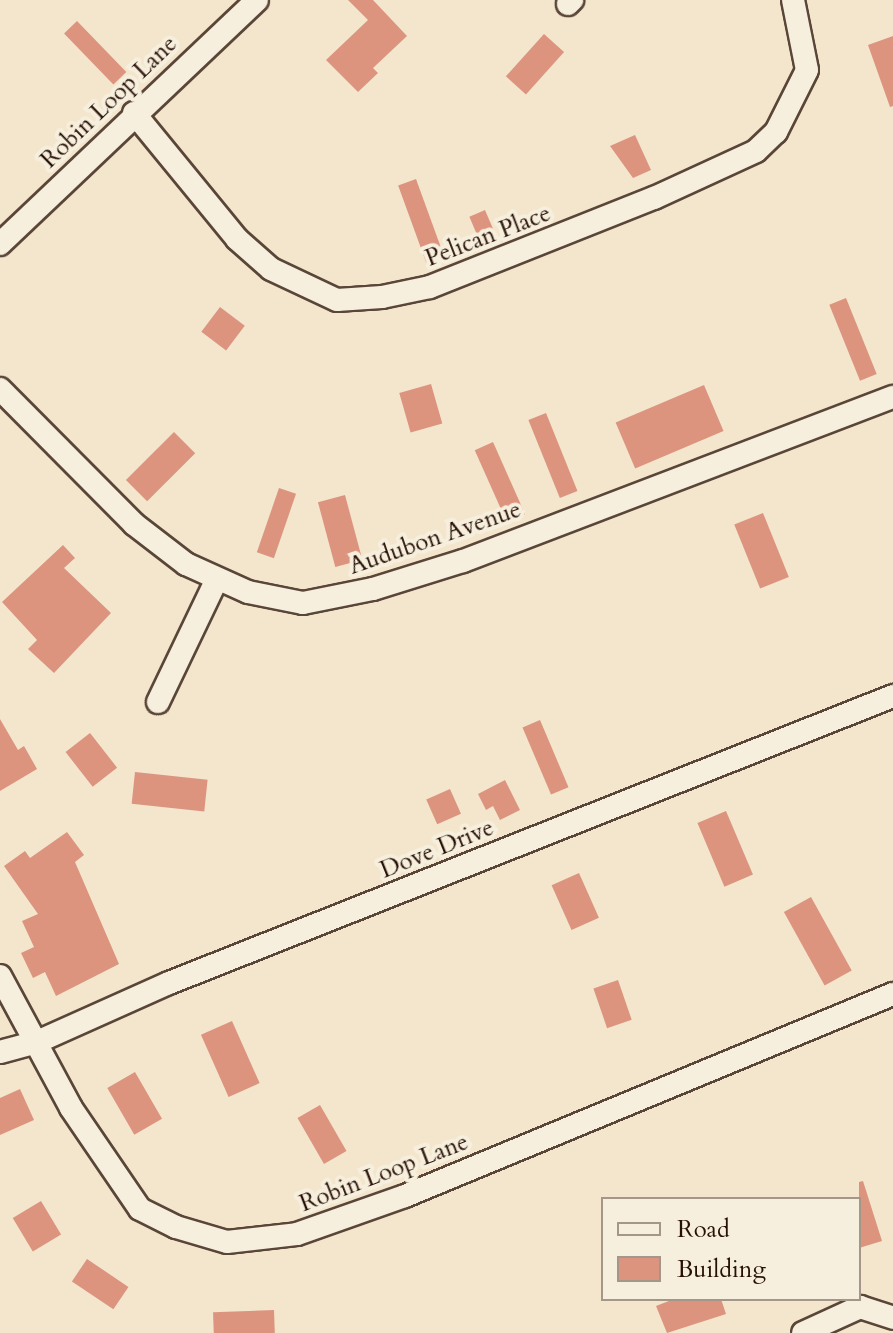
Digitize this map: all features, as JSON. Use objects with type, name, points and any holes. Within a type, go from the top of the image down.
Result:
[{"type":"street","name":"Robin Loop Lane","points":[[0,244],[134,113],[257,0]]},
{"type":"street","name":"Pelican Place","points":[[134,113],[237,239],[271,269],[337,300],[382,297],[430,287],[654,198],[756,151],[776,132],[807,70],[793,0]]},
{"type":"street","name":"Audubon Avenue","points":[[0,389],[134,524],[216,581],[303,603],[384,586],[893,397]]},
{"type":"street","points":[[158,702],[216,581]]},
{"type":"street","name":"Dove Drive","points":[[0,1052],[37,1042],[169,983],[893,696]]},
{"type":"street","name":"Robin Loop Lane","points":[[0,976],[99,1154],[140,1209],[176,1227],[227,1242],[297,1234],[405,1196],[893,994]]},
{"type":"street","points":[[803,1333],[860,1307],[893,1318]]},
{"type":"building","points":[[348,0],[373,0],[407,36],[373,68],[378,73],[358,92],[326,60],[368,20]]},
{"type":"building","points":[[77,21],[126,72],[113,85],[64,34]]},
{"type":"building","points":[[544,34],[564,52],[526,94],[506,76]]},
{"type":"building","points":[[893,36],[893,106],[890,107],[868,45]]},
{"type":"building","points":[[635,135],[651,170],[633,178],[610,146]]},
{"type":"building","points":[[416,179],[444,256],[426,263],[398,185]]},
{"type":"building","points":[[485,210],[497,238],[481,244],[469,217]]},
{"type":"building","points":[[846,298],[877,374],[860,381],[829,305]]},
{"type":"building","points":[[220,307],[245,326],[226,350],[201,332]]},
{"type":"building","points":[[431,384],[442,423],[411,433],[399,393]]},
{"type":"building","points":[[704,385],[724,431],[635,469],[616,423]]},
{"type":"building","points":[[546,413],[577,491],[560,498],[528,420]]},
{"type":"building","points":[[174,432],[195,453],[147,501],[126,480]]},
{"type":"building","points":[[493,442],[525,514],[507,522],[475,450]]},
{"type":"building","points":[[279,488],[296,494],[274,558],[257,552]]},
{"type":"building","points":[[345,495],[362,560],[335,567],[318,502]]},
{"type":"building","points":[[763,513],[789,577],[760,589],[734,525]]},
{"type":"building","points":[[63,545],[75,558],[64,568],[111,613],[54,673],[28,649],[37,640],[2,602]]},
{"type":"building","points":[[0,719],[18,750],[24,746],[37,769],[0,791]]},
{"type":"building","points":[[540,720],[569,787],[551,795],[523,727]]},
{"type":"building","points":[[90,733],[117,768],[93,787],[66,752]]},
{"type":"building","points":[[135,772],[208,780],[204,811],[132,804]]},
{"type":"building","points":[[505,780],[520,810],[500,820],[493,806],[486,810],[478,794]]},
{"type":"building","points":[[450,789],[461,814],[437,824],[426,800]]},
{"type":"building","points":[[726,811],[753,875],[724,887],[697,823]]},
{"type":"building","points":[[67,832],[84,855],[75,862],[119,964],[56,996],[45,972],[33,978],[21,953],[34,947],[22,921],[38,914],[4,866],[25,851],[30,858]]},
{"type":"building","points":[[579,873],[599,918],[572,930],[552,885]]},
{"type":"building","points":[[811,897],[852,970],[825,985],[784,912]]},
{"type":"building","points":[[618,980],[632,1020],[607,1028],[593,988]]},
{"type":"building","points":[[232,1021],[260,1083],[229,1097],[201,1035]]},
{"type":"building","points":[[135,1072],[162,1119],[134,1135],[107,1088]]},
{"type":"building","points":[[20,1089],[34,1120],[0,1135],[0,1098]]},
{"type":"building","points":[[320,1105],[346,1151],[324,1164],[297,1118]]},
{"type":"building","points":[[863,1181],[882,1241],[861,1247],[861,1197],[859,1182]]},
{"type":"building","points":[[41,1201],[61,1234],[33,1251],[13,1218]]},
{"type":"building","points":[[87,1259],[128,1287],[113,1309],[72,1281]]},
{"type":"building","points":[[669,1301],[722,1301],[726,1314],[667,1333],[656,1306]]},
{"type":"building","points":[[274,1310],[275,1333],[214,1333],[213,1312]]}]
